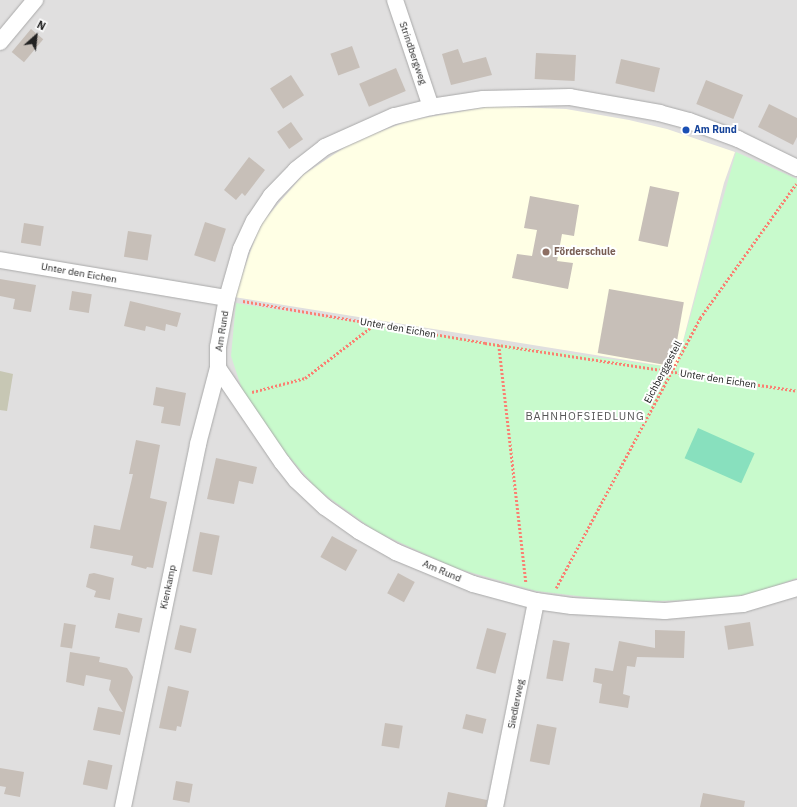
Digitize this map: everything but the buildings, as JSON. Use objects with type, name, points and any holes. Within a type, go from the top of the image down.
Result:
[{"type":"street","points":[[0,42],[35,0]]},
{"type":"street","name":"Strindbergweg","points":[[395,0],[431,106]]},
{"type":"street","name":"Am Rund","points":[[797,168],[738,139],[688,121],[612,104],[570,97],[519,96],[431,106],[394,116],[356,131],[325,147],[296,170],[271,196],[254,221],[241,249],[227,298],[218,347],[218,368],[236,397],[291,474],[325,508],[359,531],[396,552],[473,584],[536,600],[621,610],[710,609],[743,604],[797,588]]},
{"type":"street","name":"Unter den Eichen","points":[[0,260],[227,298]]},
{"type":"street","name":"Kienkamp","points":[[123,807],[198,444],[218,368]]},
{"type":"street","name":"Siedlerweg","points":[[495,807],[536,600]]},
{"type":"path","name":"Eichberggestell","points":[[536,600],[673,372],[700,318],[797,182]]},
{"type":"path","name":"Unter den Eichen","points":[[227,298],[500,345],[797,391]]},
{"type":"path","points":[[236,397],[305,378],[376,324]]},
{"type":"path","points":[[500,345],[526,585],[536,600]]},
{"type":"shaded area","points":[[0,0],[797,0],[797,807],[0,807]]},
{"type":"shaded area","points":[[492,106],[566,109],[629,120],[667,129],[735,152],[724,183],[676,368],[234,297],[260,225],[303,175],[354,141],[411,120]]},
{"type":"shaded area","points":[[0,371],[13,374],[7,411],[0,410]]},
{"type":"green space","points":[[736,152],[797,179],[797,578],[759,592],[721,599],[628,602],[536,591],[455,568],[375,531],[317,489],[273,438],[242,389],[231,356],[236,303],[485,342],[676,368]]},
{"type":"green space","points":[[698,428],[755,453],[741,483],[685,458]]},
{"type":"place","name":"Am Rund","points":[[686,130]]},
{"type":"place","name":"Förderschule","points":[[546,252]]},
{"type":"district","name":"BAHNHOFSIEDLUNG","points":[[585,416]]}]
